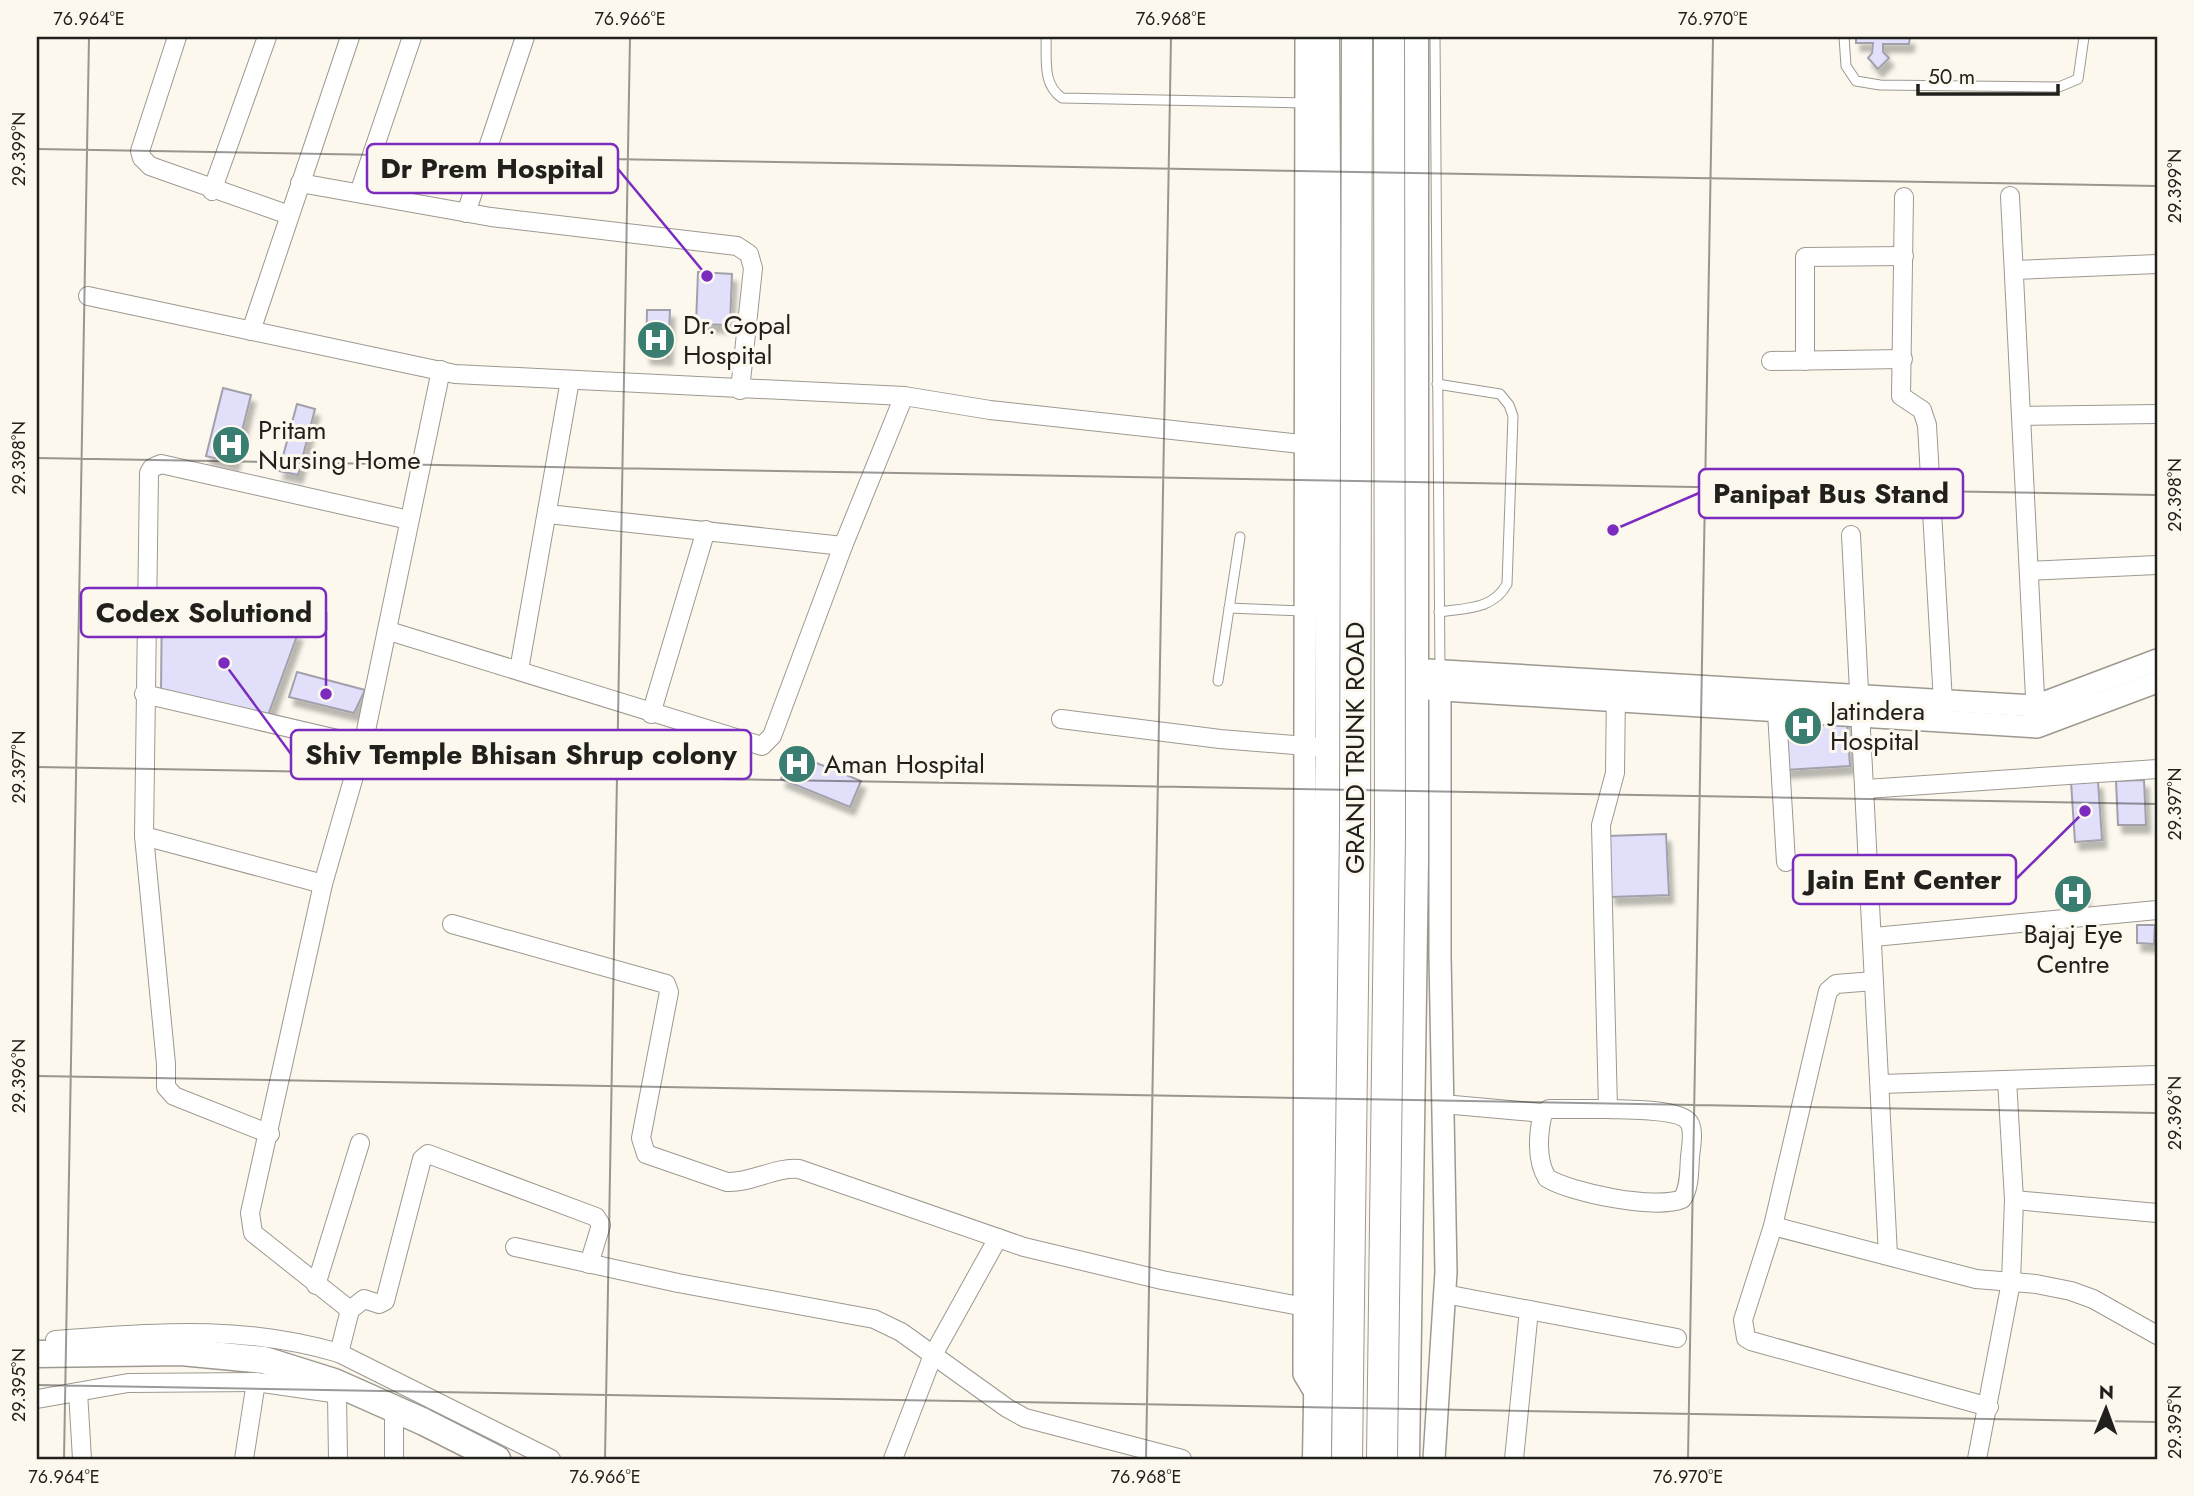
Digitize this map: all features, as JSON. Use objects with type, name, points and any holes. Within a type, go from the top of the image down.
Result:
[{"type":"highway","points":[[1317,1459],[1322,1157],[1317,748],[1316,103],[1325,37]]},
{"type":"highway","name":"GRAND TRUNK ROAD","points":[[1347,1459],[1355,828],[1357,37]]},
{"type":"highway","name":"GRAND TRUNK ROAD","points":[[1382,1459],[1390,835],[1389,37]]},
{"type":"highway","points":[[1405,1459],[1411,1157],[1427,679],[1414,37]]},
{"type":"highway","points":[[1322,1157],[1411,1157]]},
{"type":"main road","points":[[46,1347],[181,1352],[264,1360],[334,1382],[424,1422],[497,1459]]},
{"type":"street","points":[[177,37],[139,151],[150,166],[212,191],[289,215]]},
{"type":"street","points":[[212,191],[267,37]]},
{"type":"street","points":[[251,331],[349,37]]},
{"type":"street","points":[[359,194],[412,37]]},
{"type":"street","points":[[466,213],[525,37]]},
{"type":"street","points":[[1306,37],[1316,103]]},
{"type":"street","points":[[300,183],[466,213],[737,246],[749,254],[753,268],[740,390]]},
{"type":"street","points":[[2010,196],[2037,727]]},
{"type":"street","points":[[1904,197],[1901,396],[1922,410],[1927,425],[1943,702]]},
{"type":"street","points":[[1805,360],[1805,257],[1904,256]]},
{"type":"street","points":[[2014,270],[2157,264]]},
{"type":"street","points":[[88,296],[455,374],[904,396],[990,410],[1316,446],[1304,611],[1317,748],[1304,1374],[1319,1400]]},
{"type":"street","points":[[1771,361],[1903,359]]},
{"type":"street","points":[[350,1310],[253,1233],[250,1213],[270,1134],[323,884],[363,745],[441,370]]},
{"type":"street","points":[[519,670],[570,380]]},
{"type":"street","points":[[388,631],[759,747],[769,742],[843,546],[904,396]]},
{"type":"street","points":[[2021,416],[2157,414]]},
{"type":"street","points":[[270,1134],[174,1096],[166,1087],[144,836],[148,480],[152,468],[161,464],[409,520]]},
{"type":"street","points":[[548,514],[843,546]]},
{"type":"street","points":[[651,714],[706,530]]},
{"type":"street","points":[[1851,535],[1874,937],[1888,1255]]},
{"type":"street","points":[[2029,571],[2157,565]]},
{"type":"street","points":[[1427,679],[1616,702],[1777,712],[1943,702],[2035,706],[2157,660]]},
{"type":"street","points":[[1427,679],[1616,680],[2037,727],[2157,682]]},
{"type":"street","points":[[1427,679],[1443,1104],[1446,1294],[1434,1459]]},
{"type":"street","points":[[1608,1109],[1601,825],[1615,773],[1616,680]]},
{"type":"street","points":[[144,694],[363,745]]},
{"type":"street","points":[[1777,712],[1786,862]]},
{"type":"street","points":[[1061,719],[1317,748]]},
{"type":"street","points":[[1866,789],[2157,769]]},
{"type":"street","points":[[144,836],[323,884]]},
{"type":"street","points":[[1874,937],[2157,910]]},
{"type":"street","points":[[452,925],[666,984],[668,992],[640,1138],[646,1154],[727,1182],[738,1182],[788,1168],[807,1171],[998,1238],[1111,1269],[1305,1307]]},
{"type":"street","points":[[1874,981],[1836,984],[1828,990],[1773,1226],[1744,1320],[1746,1338],[1989,1407]]},
{"type":"street","points":[[1881,1084],[2157,1075]]},
{"type":"street","points":[[1977,1459],[2011,1282],[2014,1200],[2007,1080]]},
{"type":"street","points":[[1443,1104],[1543,1113],[1549,1109],[1608,1109],[1673,1114],[1686,1118],[1691,1127],[1691,1141],[1688,1181],[1682,1199],[1667,1202],[1583,1191],[1565,1188],[1547,1178],[1540,1150],[1539,1129],[1543,1113]]},
{"type":"street","points":[[316,1285],[360,1143]]},
{"type":"street","points":[[339,1353],[350,1310],[364,1299],[379,1304],[385,1301],[422,1159],[428,1154],[596,1217],[601,1225],[589,1264]]},
{"type":"street","points":[[2014,1200],[2157,1213]]},
{"type":"street","points":[[1773,1226],[1976,1279],[2071,1291],[2093,1299],[2157,1335]]},
{"type":"street","points":[[893,1459],[933,1355],[998,1238]]},
{"type":"street","points":[[515,1247],[589,1264],[874,1319],[901,1332],[1025,1418],[1182,1459]]},
{"type":"street","points":[[1446,1294],[1677,1338]]},
{"type":"street","points":[[1514,1459],[1529,1310]]},
{"type":"street","points":[[46,1347],[197,1330],[294,1340],[339,1353],[551,1459]]},
{"type":"street","points":[[244,1459],[256,1381]]},
{"type":"street","points":[[37,1399],[128,1383],[256,1381],[337,1395],[394,1419],[475,1459]]},
{"type":"street","points":[[78,1392],[82,1459]]},
{"type":"street","points":[[337,1395],[338,1459]]},
{"type":"street","points":[[394,1419],[394,1459]]},
{"type":"lane","points":[[1046,37],[1047,80],[1052,91],[1062,99],[1316,103]]},
{"type":"lane","points":[[1427,679],[1439,612],[1435,37]]},
{"type":"lane","points":[[1844,37],[1846,66],[1856,81],[1880,85],[2059,87],[2078,79],[2084,37]]},
{"type":"lane","points":[[1437,384],[1500,394],[1509,405],[1513,416],[1507,584],[1502,593],[1488,604],[1439,612]]},
{"type":"lane","points":[[1218,681],[1240,537]]},
{"type":"lane","points":[[1229,608],[1304,611]]},
{"type":"building","points":[[1856,37],[1910,37],[1909,44],[1883,44],[1883,52],[1889,58],[1878,69],[1868,58],[1872,53],[1873,43],[1856,43]]},
{"type":"building","points":[[698,272],[732,274],[730,325],[696,324]]},
{"type":"building","points":[[647,310],[670,310],[668,357],[646,356]]},
{"type":"building","points":[[223,388],[251,395],[234,463],[206,456]]},
{"type":"building","points":[[297,404],[315,409],[298,475],[279,471]]},
{"type":"building","points":[[162,592],[298,633],[267,718],[161,693]]},
{"type":"building","points":[[297,672],[365,690],[354,713],[289,697]]},
{"type":"building","points":[[1847,719],[1850,766],[1785,770],[1783,723]]},
{"type":"building","points":[[792,753],[861,781],[850,807],[781,779]]},
{"type":"building","points":[[2144,780],[2146,825],[2118,825],[2116,781]]},
{"type":"building","points":[[2098,781],[2102,840],[2075,842],[2071,782]]},
{"type":"building","points":[[1666,834],[1669,895],[1611,897],[1608,836]]},
{"type":"building","points":[[2060,885],[2085,885],[2085,907],[2060,907]]},
{"type":"building","points":[[2137,925],[2155,925],[2154,944],[2137,943]]},
{"type":"place","name":"Dr Prem Hospital","points":[[707,276]]},
{"type":"place","name":"Dr. Gopal Hospital","points":[[656,340]]},
{"type":"place","name":"Pritam Nursing Home","points":[[231,445]]},
{"type":"place","name":"Panipat Bus Stand","points":[[1613,530]]},
{"type":"place","name":"Shiv Temple Bhisan Shrup colony","points":[[224,663]]},
{"type":"place","name":"Codex Solutiond","points":[[326,694]]},
{"type":"place","name":"Jatindera Hospital","points":[[1803,726]]},
{"type":"place","name":"Aman Hospital","points":[[797,764]]},
{"type":"place","name":"Jain Ent Center","points":[[2085,811]]},
{"type":"place","name":"Bajaj Eye Centre","points":[[2073,894]]}]
